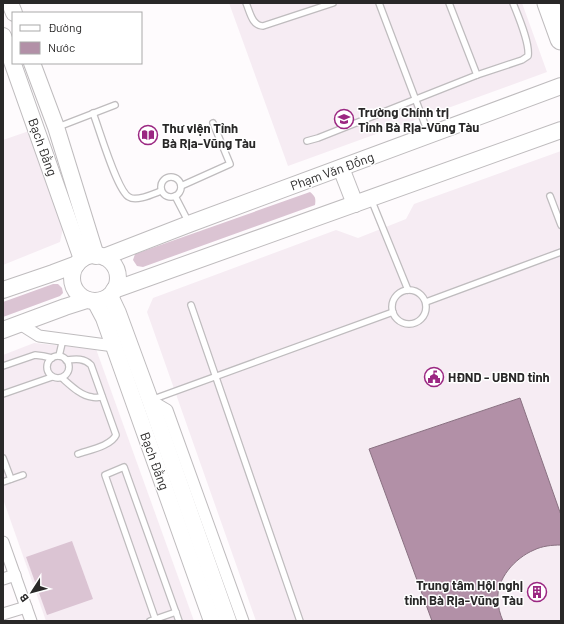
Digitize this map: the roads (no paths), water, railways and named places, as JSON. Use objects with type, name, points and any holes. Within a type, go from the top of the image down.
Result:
[{"type":"highway","points":[[548,3],[561,38]]},
{"type":"street","name":"Bạch Đằng","points":[[3,36],[12,59]]},
{"type":"street","name":"Bạch Đằng","points":[[14,64],[90,259]]},
{"type":"street","name":"Bạch Đằng","points":[[32,64],[56,128],[90,259]]},
{"type":"street","name":"Phạm Văn Đồng","points":[[3,290],[189,224],[561,86]]},
{"type":"street","points":[[3,330],[65,307],[101,297],[561,130]]},
{"type":"street","points":[[340,168],[354,204]]},
{"type":"street","points":[[90,259],[110,262],[115,268],[117,283],[101,297],[81,297],[72,285],[73,270],[90,259]]},
{"type":"street","name":"Bạch Đằng","points":[[101,297],[104,318],[212,621]]},
{"type":"street","name":"Bạch Đằng","points":[[101,297],[118,314],[228,621]]},
{"type":"street","points":[[20,324],[39,336],[114,346]]},
{"type":"street","points":[[150,400],[167,410],[243,621]]},
{"type":"street","points":[[3,542],[31,621]]},
{"type":"street","points":[[3,579],[15,575]]},
{"type":"street","points":[[3,614],[26,607]]},
{"type":"lane","points":[[246,3],[254,21],[259,26],[333,3]]},
{"type":"lane","points":[[378,3],[429,135]]},
{"type":"lane","points":[[449,3],[477,75]]},
{"type":"lane","points":[[307,141],[477,75],[522,60],[528,56],[529,51],[526,40],[513,3]]},
{"type":"lane","points":[[56,128],[114,105]]},
{"type":"lane","points":[[93,113],[115,174],[124,193],[129,198],[134,199],[161,191]]},
{"type":"lane","points":[[181,186],[230,164],[213,123]]},
{"type":"lane","points":[[172,177],[178,180],[181,186],[180,192],[175,196],[166,196],[161,191],[162,182],[164,179],[172,177]]},
{"type":"lane","points":[[175,196],[189,224]]},
{"type":"lane","points":[[550,196],[561,225]]},
{"type":"lane","points":[[371,198],[408,290]]},
{"type":"lane","points":[[426,302],[561,252]]},
{"type":"lane","points":[[408,290],[416,291],[424,298],[426,302],[423,317],[415,323],[404,323],[395,316],[393,312],[392,305],[394,300],[401,292],[408,290]]},
{"type":"lane","points":[[191,305],[300,621]]},
{"type":"lane","points":[[150,400],[393,312]]},
{"type":"lane","points":[[59,356],[63,339]]},
{"type":"lane","points":[[3,366],[35,355],[52,358],[59,356],[66,360],[83,359],[91,365],[116,436],[114,440],[108,444],[78,454]]},
{"type":"lane","points":[[52,358],[49,360],[46,368],[49,375],[56,379],[62,378],[67,374],[69,367],[66,360]]},
{"type":"lane","points":[[3,394],[52,377]]},
{"type":"lane","points":[[62,378],[80,393],[93,398],[102,397]]},
{"type":"lane","points":[[3,458],[11,479]]},
{"type":"lane","points":[[176,612],[154,620],[105,475],[124,467],[176,612],[179,621]]},
{"type":"lane","points":[[3,482],[23,475]]},
{"type":"water","points":[[520,398],[561,515],[561,545],[547,546],[534,550],[520,558],[508,570],[500,584],[498,592],[498,603],[503,621],[432,621],[369,449]]},
{"type":"place","name":"Trường Chính trị Tỉnh Bà Rịa-Vũng Tàu","points":[[344,119]]},
{"type":"place","name":"Thư viện Tỉnh Bà Rịa-Vũng Tàu","points":[[148,135]]},
{"type":"place","name":"HĐND - UBND tỉnh","points":[[434,377]]},
{"type":"place","name":"Trung tâm Hội nghị tỉnh Bà Rịa-Vũng Tàu","points":[[537,592]]}]
